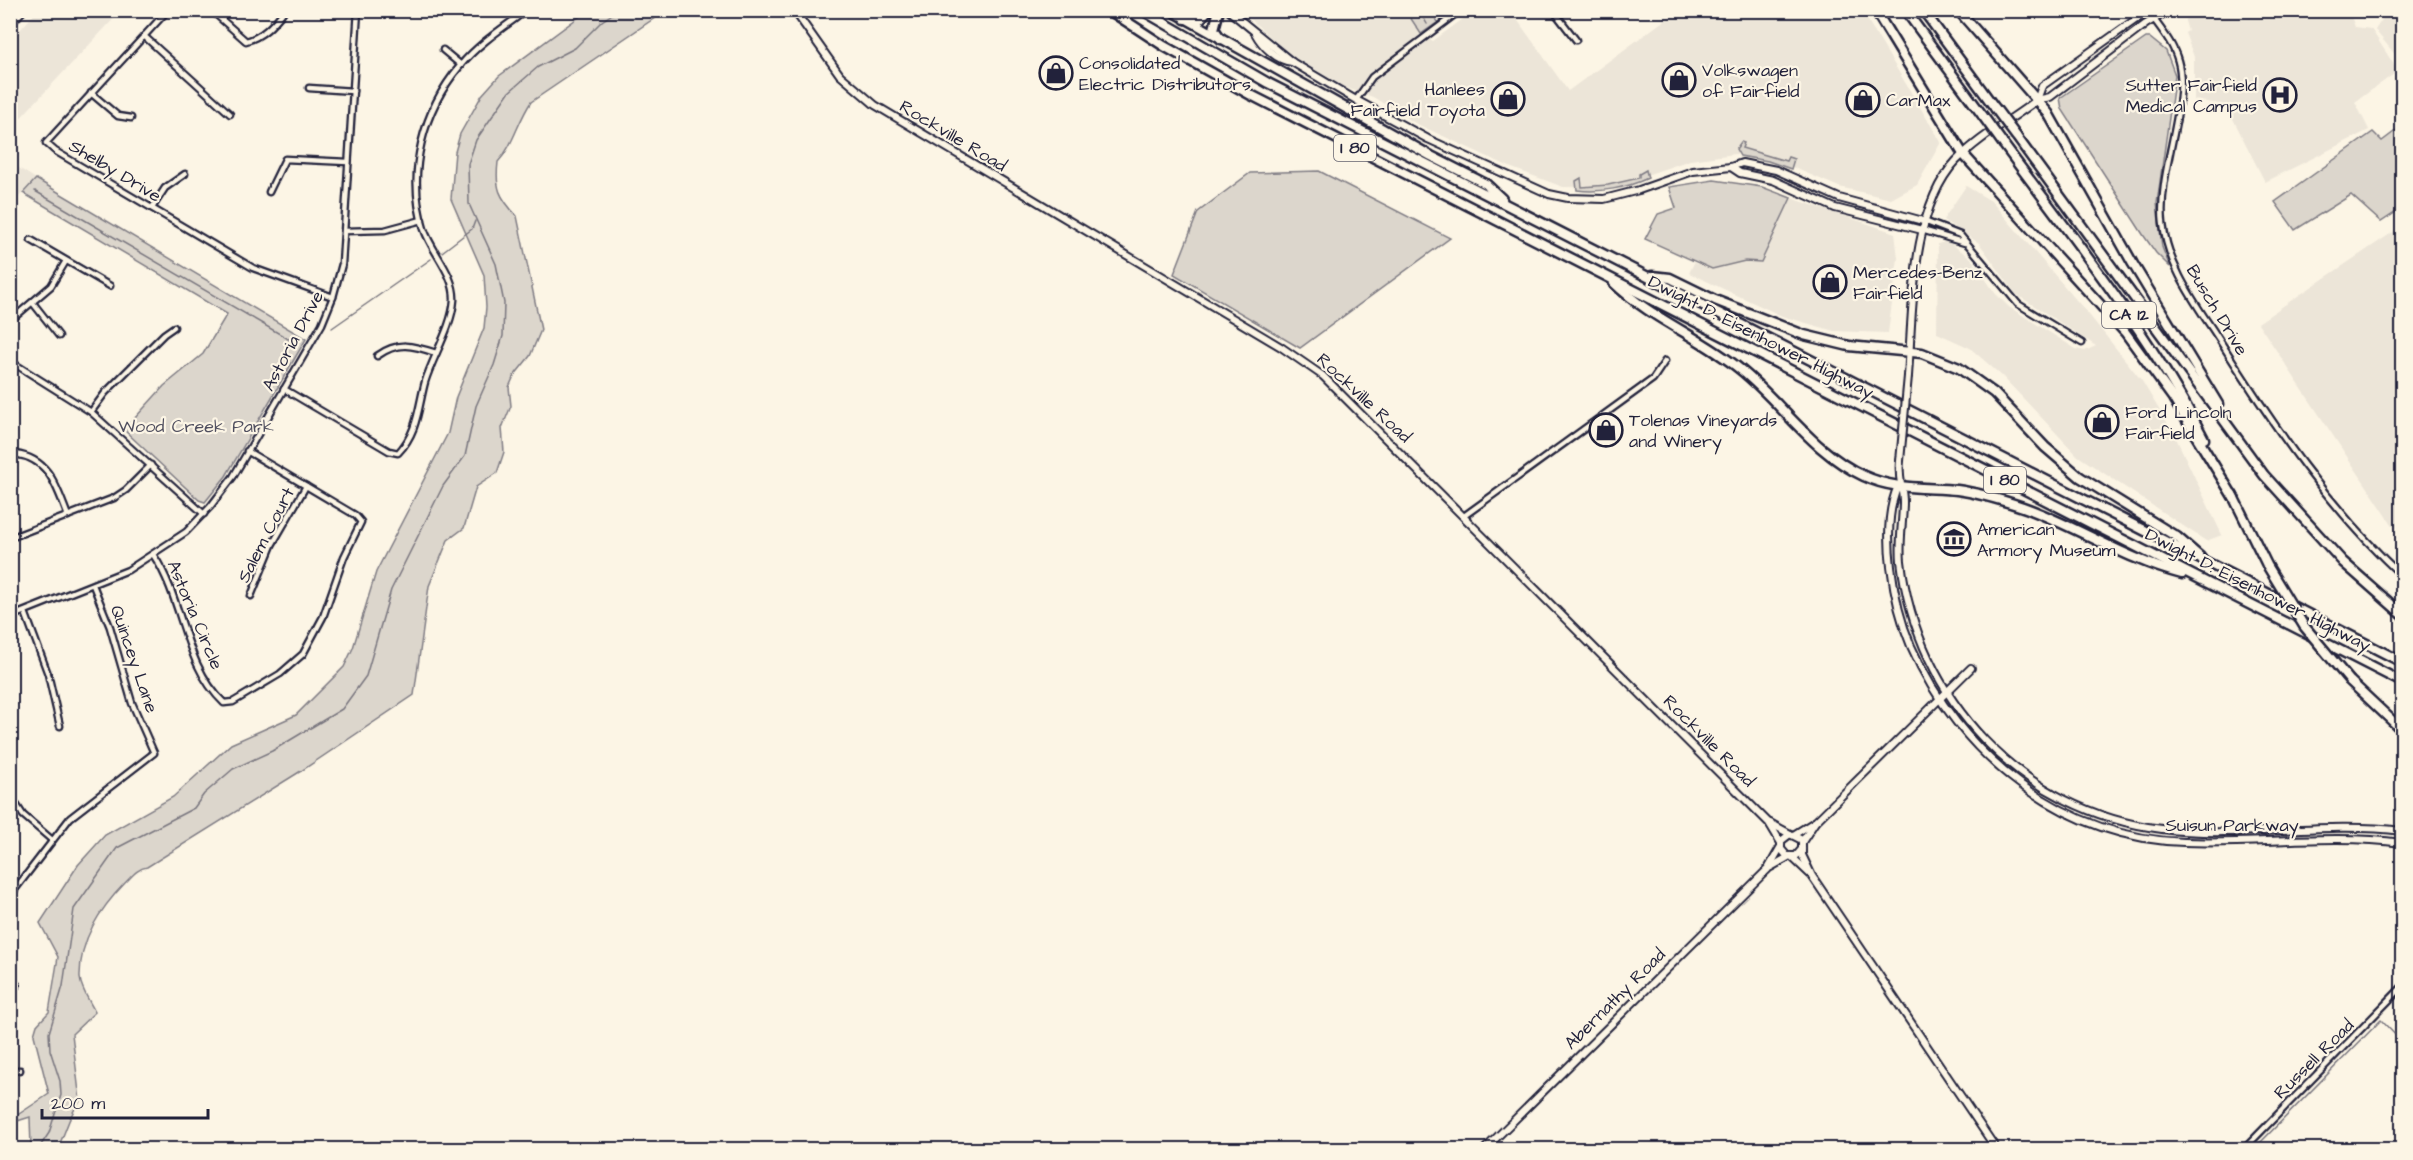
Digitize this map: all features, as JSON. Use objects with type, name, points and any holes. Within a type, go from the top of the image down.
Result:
[{"type":"highway","name":"Dwight D. Eisenhower Highway","points":[[1109,10],[1164,46],[1251,95],[2403,682]]},
{"type":"highway","name":"Dwight D. Eisenhower Highway","points":[[1142,10],[1268,83],[2403,662]]},
{"type":"highway","points":[[1171,10],[1223,42],[1486,184],[1506,204]]},
{"type":"highway","points":[[1183,18],[1195,20],[1208,10]]},
{"type":"highway","points":[[1219,10],[1214,29],[1223,42]]},
{"type":"highway","points":[[1875,10],[1963,154],[2125,332],[2173,398],[2234,498]]},
{"type":"highway","name":"CA 12","points":[[1905,10],[2156,355],[2200,430],[2267,565],[2304,626],[2350,681],[2403,730]]},
{"type":"highway","name":"CA 12","points":[[1923,10],[2264,475],[2343,562],[2403,614]]},
{"type":"highway","points":[[1958,10],[2037,100],[2085,177],[2167,322],[2264,475]]},
{"type":"highway","points":[[1607,276],[1631,300],[1740,369],[1833,458],[1864,476],[1899,486],[1959,490],[2001,500],[2044,515],[2154,567],[2196,577]]},
{"type":"highway","points":[[1648,276],[1670,278],[1724,303],[1804,335],[1849,346],[1909,352],[1938,358],[1978,380],[2062,462],[2177,537],[2205,562]]},
{"type":"main road","points":[[11,24],[23,10]]},
{"type":"main road","name":"Rockville Road","points":[[794,10],[829,61],[862,96],[959,157],[1303,361],[1341,393],[1769,823],[1781,845]]},
{"type":"main road","points":[[1228,10],[1255,33],[1259,41],[1284,61],[1292,62],[1428,139],[1515,181],[1549,194],[1568,198],[1595,199],[1623,195],[1693,171],[1731,167],[1742,163],[1776,170],[1839,198],[1923,221]]},
{"type":"main road","points":[[2037,100],[2050,97],[2170,10]]},
{"type":"main road","points":[[2037,100],[2042,86],[2149,11]]},
{"type":"main road","name":"Suisun Parkway","points":[[2037,100],[1963,154],[1941,180],[1923,221],[1900,461],[1899,486],[1903,500],[1901,559],[1908,596],[1923,646],[1946,692],[1977,735],[2018,772],[2064,799],[2115,820],[2181,831],[2346,828],[2403,831]]},
{"type":"main road","points":[[1731,167],[1740,173],[1773,180],[1835,208],[1922,230]]},
{"type":"main road","name":"Suisun Parkway","points":[[1899,486],[1893,499],[1891,559],[1902,622],[1922,669],[1939,700],[1976,747],[2012,779],[2059,809],[2111,830],[2147,838],[2181,842],[2346,839],[2403,843]]},
{"type":"main road","points":[[1812,876],[1791,856],[1783,853],[1781,845],[1784,837],[1816,821],[1971,668]]},
{"type":"main road","points":[[1791,856],[1798,854],[1816,821]]},
{"type":"main road","name":"Rockville Road","points":[[1769,823],[1792,834]]},
{"type":"main road","points":[[1792,834],[1803,845]]},
{"type":"main road","name":"Abernathy Road","points":[[1768,869],[1781,845]]},
{"type":"main road","points":[[1803,845],[1802,855],[1812,876],[1997,1149]]},
{"type":"main road","name":"Abernathy Road","points":[[1484,1149],[1768,869],[1791,856]]},
{"type":"street","name":"Shelby Drive","points":[[168,10],[46,143],[253,268],[333,297]]},
{"type":"street","points":[[211,10],[246,41],[272,26],[283,12]]},
{"type":"street","name":"Astoria Drive","points":[[10,617],[128,570],[154,556],[186,532],[204,514],[233,477],[322,324],[333,297],[342,264],[358,10]]},
{"type":"street","points":[[284,389],[388,451],[398,453],[414,430],[422,392],[452,310],[453,289],[450,277],[432,249],[422,220],[417,173],[424,135],[440,94],[461,65],[478,47],[527,10]]},
{"type":"street","points":[[1356,100],[1372,77],[1461,10]]},
{"type":"street","points":[[1553,10],[1576,40]]},
{"type":"street","name":"Busch Drive","points":[[2149,11],[2174,51],[2181,79],[2162,204],[2166,240],[2177,272],[2271,421],[2309,475],[2357,532],[2403,576]]},
{"type":"street","points":[[144,36],[230,114]]},
{"type":"street","points":[[443,50],[461,65]]},
{"type":"street","points":[[309,88],[353,91]]},
{"type":"street","points":[[91,93],[118,116],[131,118]]},
{"type":"street","points":[[269,192],[285,159],[348,162]]},
{"type":"street","points":[[152,208],[165,188],[184,174]]},
{"type":"street","points":[[345,231],[385,230],[422,220]]},
{"type":"street","points":[[1923,221],[1960,235],[1965,243]]},
{"type":"street","points":[[1922,230],[1965,243],[1976,251],[1998,283],[2018,304],[2082,343]]},
{"type":"street","points":[[31,240],[110,286]]},
{"type":"street","points":[[10,321],[51,286],[66,261]]},
{"type":"street","points":[[33,303],[59,336]]},
{"type":"street","points":[[91,412],[139,359],[174,327]]},
{"type":"street","points":[[376,356],[388,348],[401,344],[436,352]]},
{"type":"street","points":[[10,361],[91,412],[204,514]]},
{"type":"street","points":[[1464,516],[1653,379],[1665,361]]},
{"type":"street","name":"Astoria Circle","points":[[154,556],[172,586],[185,633],[200,667],[224,703],[233,702],[280,674],[303,654],[323,617],[344,557],[361,522],[355,515],[247,451]]},
{"type":"street","points":[[15,454],[30,456],[44,467],[52,478],[68,516]]},
{"type":"street","points":[[10,538],[68,516],[126,490],[152,465]]},
{"type":"street","name":"Salem Court","points":[[251,596],[272,545],[306,486]]},
{"type":"street","name":"Quincey Lane","points":[[10,896],[51,840],[78,811],[154,753],[129,694],[110,627],[93,585]]},
{"type":"street","points":[[25,612],[48,674],[60,726]]},
{"type":"street","points":[[10,795],[23,815],[51,840]]},
{"type":"street","points":[[10,991],[17,985]]},
{"type":"street","name":"Russell Road","points":[[2243,1149],[2403,987]]},
{"type":"street","points":[[10,1070],[20,1070]]},
{"type":"shaded area","points":[[37,11],[121,11],[11,128],[11,40]]},
{"type":"shaded area","points":[[1242,11],[1406,11],[1421,34],[1433,41],[1474,11],[1511,11],[1568,91],[1677,11],[1862,11],[1941,142],[1917,185],[1891,199],[1839,187],[1771,158],[1742,153],[1690,160],[1609,188],[1563,187],[1512,168],[1415,123],[1373,97],[1344,87],[1287,53]]},
{"type":"shaded area","name":"Sutter Fairfield Medical Campus","points":[[2187,11],[2349,11],[2355,27],[2371,29],[2398,71],[2355,102],[2369,130],[2265,182],[2226,105],[2194,100],[2194,57],[2185,33],[2188,31],[2185,21]]},
{"type":"shaded area","points":[[2384,11],[2402,11],[2402,63],[2375,30],[2383,18]]},
{"type":"shaded area","points":[[11,163],[36,179],[11,205]]},
{"type":"shaded area","points":[[1966,186],[1991,201],[2090,316],[2142,381],[2176,438],[2222,535],[2206,541],[2078,456],[2002,376],[1970,348],[1937,333],[1938,244],[1947,241],[1971,258],[1995,293],[2009,307],[2076,349],[2085,351],[2096,346],[2016,294],[1979,243],[1943,220]]},
{"type":"shaded area","points":[[1791,198],[1895,233],[1898,258],[1888,333],[1834,331],[1782,316],[1689,273],[1694,263],[1712,269],[1745,261],[1761,262]]},
{"type":"shaded area","points":[[2402,226],[2402,539],[2258,323]]},
{"type":"green space","points":[[587,11],[665,11],[531,102],[508,149],[498,162],[498,186],[502,197],[517,216],[541,330],[530,356],[514,376],[509,387],[511,406],[502,428],[504,452],[497,473],[476,487],[464,528],[448,540],[429,586],[414,695],[301,771],[138,871],[107,903],[87,938],[81,964],[81,982],[95,1012],[72,1034],[80,1101],[57,1149],[31,1149],[30,1117],[11,1123],[10,1120],[49,1094],[34,1035],[37,1025],[49,1012],[58,957],[40,923],[78,865],[105,835],[173,797],[231,744],[296,715],[344,667],[353,648],[376,572],[448,433],[456,397],[484,328],[486,307],[484,275],[451,199],[455,152],[460,134],[482,95],[499,76]]},
{"type":"green space","points":[[1406,11],[1431,11],[1438,22],[1421,34]]},
{"type":"green space","points":[[2146,38],[2150,38],[2166,51],[2175,75],[2157,203],[2162,247],[2170,267],[2144,236],[2062,109],[2060,98]]},
{"type":"green space","points":[[2402,126],[2402,208],[2381,222],[2351,195],[2295,230],[2275,202],[2373,132],[2382,141]]},
{"type":"green space","points":[[1741,142],[1744,143],[1742,148],[1786,161],[1788,157],[1794,159],[1791,169],[1768,161],[1740,156],[1736,149]]},
{"type":"green space","points":[[1646,170],[1648,178],[1631,185],[1604,190],[1577,190],[1576,181],[1581,178],[1582,187],[1608,185],[1639,178],[1639,174]]},
{"type":"green space","points":[[1319,171],[1450,238],[1300,348],[1174,274],[1198,212],[1250,173]]},
{"type":"green space","name":"Wood Creek Park","points":[[36,179],[306,339],[226,476],[205,502],[199,500],[124,430],[164,386],[203,354],[227,314],[23,193]]},
{"type":"green space","points":[[1714,180],[1762,187],[1791,198],[1761,262],[1745,261],[1712,269],[1645,239],[1658,214],[1676,208],[1669,187]]},
{"type":"waterway","points":[[42,1150],[41,1145],[49,1133],[61,1095],[60,1081],[50,1050],[49,1033],[63,986],[74,909],[117,848],[194,808],[204,794],[233,769],[272,751],[342,709],[366,676],[391,590],[443,486],[465,456],[476,406],[494,365],[503,336],[504,303],[496,264],[469,204],[468,164],[476,140],[509,92],[538,67],[575,48],[602,21],[618,10]]},
{"type":"waterway","points":[[1419,10],[1427,24]]},
{"type":"waterway","points":[[35,191],[297,344]]},
{"type":"waterway","points":[[442,252],[472,229],[475,221]]},
{"type":"waterway","points":[[332,328],[431,259]]},
{"type":"waterway","points":[[2253,1150],[2381,1020],[2402,1042]]},
{"type":"place","name":"Consolidated Electric Distributors","points":[[1056,73]]},
{"type":"place","name":"Volkswagen of Fairfield","points":[[1679,80]]},
{"type":"place","name":"Sutter Fairfield Medical Campus","points":[[2280,95]]},
{"type":"place","name":"Hanlees Fairfield Toyota","points":[[1508,99]]},
{"type":"place","name":"CarMax","points":[[1863,100]]},
{"type":"place","name":"Mercedes-Benz Fairfield","points":[[1830,282]]},
{"type":"place","name":"Ford Lincoln Fairfield","points":[[2102,422]]},
{"type":"place","name":"Tolenas Vineyards and Winery","points":[[1606,430]]},
{"type":"place","name":"American Armory Museum","points":[[1954,539]]}]
